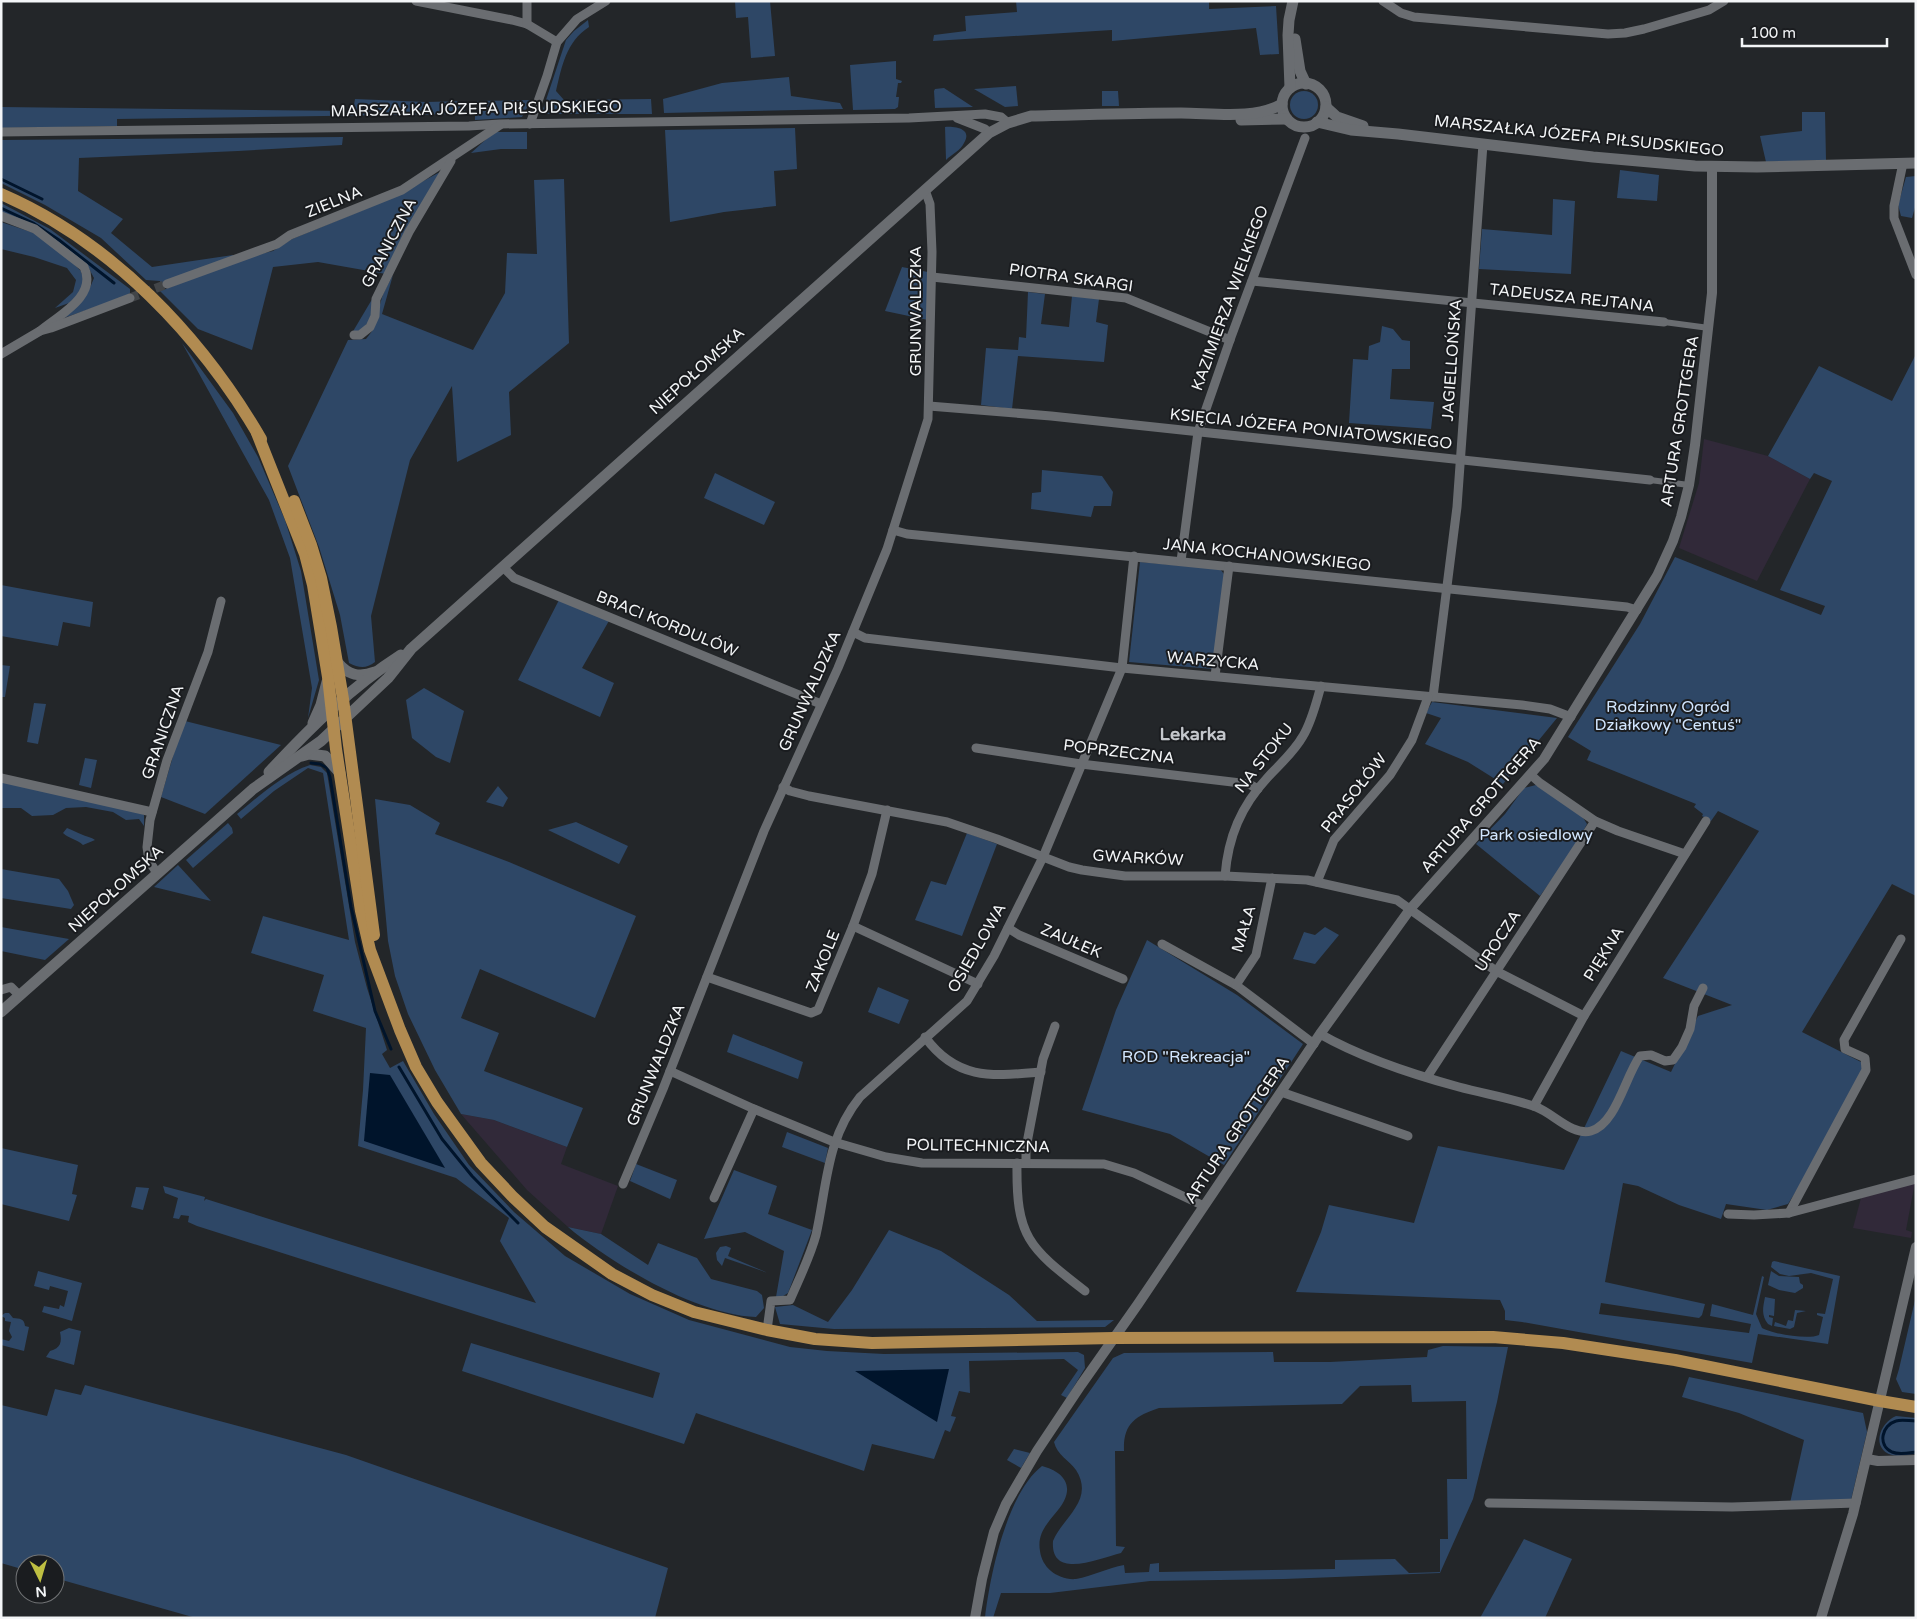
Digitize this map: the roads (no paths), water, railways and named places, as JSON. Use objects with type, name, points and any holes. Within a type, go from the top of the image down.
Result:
[{"type":"main road","points":[[1293,2],[1296,48],[1300,71],[1306,84]]},
{"type":"main road","points":[[1290,88],[1288,34],[1293,2]]},
{"type":"main road","points":[[1008,122],[1031,116],[1260,112],[1276,108],[1282,104],[1290,88],[1306,84],[1316,87],[1326,101],[1322,118],[1318,122],[1305,127],[1292,123],[1287,118],[1282,104]]},
{"type":"main road","name":"MARSZAŁKA JÓZEFA PIŁSUDSKIEGO","points":[[1326,106],[1336,117],[1389,133]]},
{"type":"main road","points":[[1200,113],[1225,119],[1248,121],[1287,118]]},
{"type":"main road","name":"NIEPOŁOMSKA","points":[[1,1012],[253,789],[331,709],[378,670],[411,649],[989,133],[1008,122]]},
{"type":"main road","name":"MARSZAŁKA JÓZEFA PIŁSUDSKIEGO","points":[[1318,122],[1351,130],[1657,164],[1712,167],[1916,163]]},
{"type":"main road","points":[[1,194],[36,211],[76,235],[152,297],[210,362],[257,433],[282,476],[312,545],[321,578],[338,663],[379,972]]},
{"type":"main road","points":[[257,433],[305,554],[316,601],[361,911],[370,950],[400,1030],[416,1067],[436,1102],[481,1163],[545,1227],[612,1274],[652,1295],[694,1312],[767,1330],[815,1339],[872,1342],[1114,1338],[1444,1336],[1518,1338],[1675,1360],[1880,1402],[1916,1407]]},
{"type":"main road","name":"NIEPOŁOMSKA","points":[[253,789],[296,759],[334,728],[388,678],[411,649]]},
{"type":"main road","points":[[338,663],[346,672],[352,674],[367,675],[378,670]]},
{"type":"main road","points":[[310,729],[321,705],[328,678]]},
{"type":"main road","points":[[296,759],[309,754],[325,756],[340,774]]},
{"type":"street","points":[[416,1],[441,3],[527,24],[557,42]]},
{"type":"street","points":[[527,1],[527,24]]},
{"type":"street","points":[[530,124],[557,42],[577,19],[606,1]]},
{"type":"street","points":[[1383,1],[1401,13],[1414,17],[1608,34],[1644,30],[1709,10],[1724,1]]},
{"type":"street","name":"MARSZAŁKA JÓZEFA PIŁSUDSKIEGO","points":[[1,132],[392,128],[500,124],[952,117],[985,114],[1001,117],[1008,122]]},
{"type":"street","name":"MARSZAŁKA JÓZEFA PIŁSUDSKIEGO","points":[[952,117],[985,129],[989,133]]},
{"type":"street","name":"ZIELNA","points":[[167,284],[276,244],[290,236],[402,190],[500,124]]},
{"type":"street","name":"KAZIMIERZA WIELKIEGO","points":[[1181,561],[1198,432],[1305,138]]},
{"type":"street","name":"JAGIELLOŃSKA","points":[[1431,697],[1457,507],[1483,144]]},
{"type":"street","name":"GRANICZNA","points":[[354,336],[360,336],[370,327],[375,316],[376,299],[409,232],[452,158]]},
{"type":"street","points":[[1903,163],[1894,206],[1894,218],[1916,275]]},
{"type":"street","name":"ARTURA GROTTGERA","points":[[975,1618],[982,1579],[994,1532],[1006,1504],[1040,1446],[1320,1034],[1411,908],[1531,775],[1556,743],[1657,576],[1670,549],[1689,485],[1712,293],[1712,167]]},
{"type":"street","name":"GRUNWALDZKA","points":[[623,1184],[783,787],[822,704],[887,549],[928,419],[930,406],[932,276],[930,204],[925,190]]},
{"type":"street","points":[[1,216],[35,229],[84,267],[88,274],[88,282],[80,298],[40,330],[1,354]]},
{"type":"street","name":"PIOTRA SKARGI","points":[[932,276],[1126,298],[1230,340]]},
{"type":"street","name":"TADEUSZA REJTANA","points":[[1252,281],[1709,328]]},
{"type":"street","points":[[40,330],[51,328],[130,298]]},
{"type":"street","name":"KSIĘCIA JÓZEFA PONIATOWSKIEGO","points":[[930,406],[1198,432],[1689,485]]},
{"type":"street","name":"JANA KOCHANOWSKIEGO","points":[[893,530],[907,534],[1627,607],[1637,610]]},
{"type":"street","name":"OSIEDLOWA","points":[[767,1330],[771,1301],[790,1300],[815,1237],[834,1142],[846,1117],[860,1097],[967,1001],[1008,928],[1043,857],[1122,668],[1134,556]]},
{"type":"street","points":[[1215,676],[1229,566]]},
{"type":"street","name":"BRACI KORDULÓW","points":[[503,567],[514,578],[822,704]]},
{"type":"street","name":"GRANICZNA","points":[[157,874],[149,861],[147,846],[152,812],[167,760],[208,652],[221,601]]},
{"type":"street","name":"WARZYCKA","points":[[853,632],[865,638],[1122,668],[1550,709],[1571,716]]},
{"type":"street","name":"NA STOKU","points":[[1225,876],[1226,857],[1232,835],[1248,802],[1303,737],[1315,708],[1321,686]]},
{"type":"street","name":"PRASOŁÓW","points":[[1317,882],[1334,840],[1390,775],[1412,740],[1431,697]]},
{"type":"street","name":"POPRZECZNA","points":[[976,748],[1081,764],[1249,784],[1258,790]]},
{"type":"street","points":[[1531,775],[1595,821],[1685,854]]},
{"type":"street","points":[[1,778],[152,812]]},
{"type":"street","name":"GWARKÓW","points":[[783,787],[790,792],[947,822],[1069,867],[1113,875],[1225,876],[1307,880],[1397,900],[1411,908],[1496,971],[1584,1016]]},
{"type":"street","name":"ZAKOLE","points":[[707,977],[811,1013],[818,1010],[853,926],[872,874],[887,810]]},
{"type":"street","name":"UROCZA","points":[[1427,1077],[1595,821]]},
{"type":"street","name":"PIĘKNA","points":[[1534,1106],[1584,1016],[1706,821]]},
{"type":"street","name":"MAŁA","points":[[1236,985],[1256,955],[1272,878]]},
{"type":"street","points":[[853,926],[978,984]]},
{"type":"street","name":"ZAUŁEK","points":[[1008,928],[1019,935],[1123,979]]},
{"type":"street","points":[[1789,1213],[1866,1070],[1865,1058],[1845,1049],[1844,1040],[1901,939]]},
{"type":"street","points":[[1162,944],[1236,985],[1314,1044]]},
{"type":"street","points":[[1,990],[11,987],[20,996]]},
{"type":"street","points":[[1320,1034],[1336,1043],[1384,1063],[1427,1077],[1534,1106],[1574,1128],[1590,1131],[1601,1126],[1610,1117],[1633,1066],[1640,1056],[1651,1055],[1665,1061],[1673,1060],[1690,1029],[1694,1006],[1703,988]]},
{"type":"street","points":[[1055,1026],[1043,1059],[1026,1148],[1021,1163],[1019,1210],[1028,1238],[1050,1264],[1085,1291]]},
{"type":"street","points":[[925,1037],[934,1050],[943,1058],[955,1065],[980,1074],[995,1076],[1041,1072]]},
{"type":"street","name":"POLITECHNICZNA","points":[[670,1071],[834,1142],[904,1161],[922,1163],[1088,1163],[1119,1167],[1175,1191],[1204,1206]]},
{"type":"street","points":[[1281,1092],[1408,1136]]},
{"type":"street","points":[[714,1198],[754,1109]]},
{"type":"street","points":[[1728,1214],[1754,1216],[1789,1213],[1916,1179]]},
{"type":"street","points":[[1821,1618],[1856,1503],[1916,1247]]},
{"type":"street","points":[[1867,1459],[1878,1461],[1916,1460]]},
{"type":"street","points":[[1489,1503],[1732,1506],[1856,1503]]},
{"type":"waterway","points":[[1,179],[42,199]]},
{"type":"waterway","points":[[1,208],[33,223],[59,240],[114,283]]},
{"type":"waterway","points":[[311,763],[320,764],[327,768],[330,777],[351,907],[375,1011],[391,1049]]},
{"type":"waterway","points":[[399,1067],[442,1139],[472,1176],[518,1223]]},
{"type":"waterway","points":[[1916,1421],[1901,1420],[1891,1423],[1883,1435],[1884,1445],[1892,1452],[1901,1454],[1916,1452]]},
{"type":"tunnel","points":[[130,298],[167,284]]},
{"type":"district","name":"Lekarka","points":[[1193,734]]},
{"type":"park label","name":"Rodzinny Ogród Działkowy \"Centuś\"","points":[[1668,716]]},
{"type":"park label","name":"Park osiedlowy","points":[[1536,835]]},
{"type":"park label","name":"ROD \"Rekreacja\"","points":[[1186,1057]]}]
